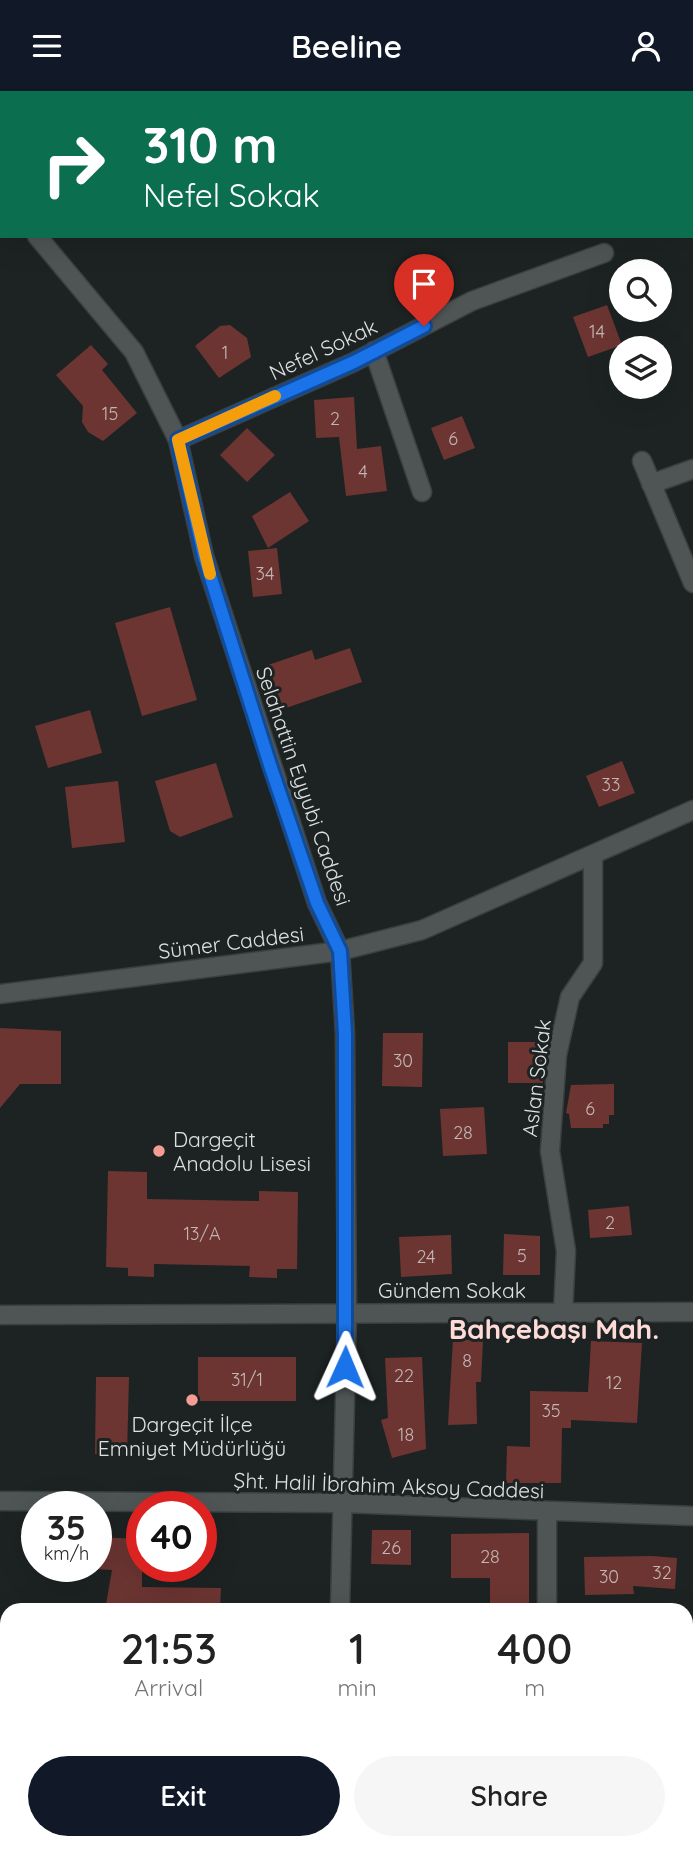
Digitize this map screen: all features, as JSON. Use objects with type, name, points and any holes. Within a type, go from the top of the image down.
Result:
[{"type":"street","name":"Selahattin Eyyubi Caddesi","points":[[39,238],[134,352],[178,440],[204,556],[270,765],[317,903],[340,951],[345,1034],[346,1313],[340,1603]]},
{"type":"street","name":"Nefel Sokak","points":[[178,440],[374,351],[472,301],[604,253]]},
{"type":"street","points":[[374,351],[422,492]]},
{"type":"street","points":[[642,461],[693,583]]},
{"type":"street","points":[[651,484],[693,469]]},
{"type":"street","name":"Sümer Caddesi","points":[[0,994],[340,951],[422,930],[693,810]]},
{"type":"street","name":"Aslan Sokak","points":[[563,1313],[566,1251],[550,1150],[558,1055],[570,997],[593,963],[593,855]]},
{"type":"street","name":"Gündem Sokak","points":[[0,1315],[693,1313]]},
{"type":"street","name":"Şht. Halil İbrahim Aksoy Caddesi","points":[[0,1501],[342,1503],[547,1513],[693,1515]]},
{"type":"street","points":[[547,1513],[547,1603]]},
{"type":"building","points":[[607,305],[609,322],[613,322],[619,336],[609,336],[609,350],[588,357],[573,317]]},
{"type":"building","points":[[230,325],[247,338],[251,357],[219,378],[195,346],[220,326]]},
{"type":"building","points":[[91,345],[108,364],[102,370],[137,413],[103,441],[88,432],[82,422],[83,406],[56,375]]},
{"type":"building","points":[[354,397],[357,449],[381,446],[387,491],[346,496],[339,437],[316,438],[314,400]]},
{"type":"building","points":[[462,416],[475,448],[444,460],[431,428]]},
{"type":"building","points":[[247,428],[275,455],[247,482],[220,455]]},
{"type":"building","points":[[290,492],[309,521],[268,548],[252,516]]},
{"type":"building","points":[[277,548],[282,594],[253,597],[248,551]]},
{"type":"building","points":[[170,607],[197,700],[142,716],[115,623]]},
{"type":"building","points":[[350,648],[362,682],[283,709],[268,665],[312,650],[315,660]]},
{"type":"building","points":[[90,710],[102,753],[48,768],[35,726]]},
{"type":"building","points":[[622,761],[635,793],[599,807],[586,776]]},
{"type":"building","points":[[216,763],[233,817],[180,837],[170,831],[155,781]]},
{"type":"building","points":[[118,781],[125,842],[72,848],[65,787]]},
{"type":"building","points":[[0,1028],[61,1031],[61,1084],[20,1084],[0,1108]]},
{"type":"building","points":[[383,1033],[423,1033],[422,1087],[382,1086]]},
{"type":"building","points":[[508,1042],[543,1042],[543,1083],[508,1083]]},
{"type":"building","points":[[614,1084],[614,1115],[609,1115],[609,1124],[603,1124],[603,1128],[571,1128],[569,1114],[566,1113],[571,1085]]},
{"type":"building","points":[[484,1107],[487,1154],[443,1156],[440,1109]]},
{"type":"building","points":[[108,1171],[147,1172],[147,1199],[259,1201],[259,1191],[298,1192],[297,1269],[277,1269],[277,1278],[249,1277],[250,1266],[154,1264],[154,1277],[128,1276],[128,1268],[106,1267]]},
{"type":"building","points":[[629,1206],[632,1235],[590,1238],[588,1210]]},
{"type":"building","points":[[504,1234],[540,1236],[540,1275],[503,1275]]},
{"type":"building","points":[[451,1235],[452,1274],[401,1277],[399,1237]]},
{"type":"building","points":[[453,1339],[483,1341],[481,1382],[476,1382],[477,1424],[448,1425]]},
{"type":"building","points":[[591,1341],[642,1343],[637,1423],[571,1420],[571,1428],[562,1428],[561,1483],[506,1483],[507,1446],[530,1447],[530,1391],[588,1392]]},
{"type":"building","points":[[198,1357],[296,1357],[296,1401],[198,1401]]},
{"type":"building","points":[[422,1357],[426,1449],[392,1458],[381,1420],[388,1418],[385,1358]]},
{"type":"building","points":[[96,1377],[129,1377],[127,1455],[95,1454]]},
{"type":"building","points":[[372,1530],[411,1530],[411,1565],[371,1564]]},
{"type":"building","points":[[529,1533],[529,1603],[490,1603],[490,1578],[451,1578],[451,1534]]},
{"type":"building","points":[[112,1538],[126,1538],[126,1582],[142,1582],[142,1587],[221,1588],[220,1603],[106,1603],[112,1582]]},
{"type":"building","points":[[584,1557],[677,1558],[675,1589],[633,1586],[634,1594],[585,1595]]},
{"type":"slow traffic","points":[[210,574],[178,440],[275,396]]},
{"type":"place","name":"Dargeçit Anadolu Lisesi","points":[[159,1151]]},
{"type":"place","name":"Dargeçit İlçe Emniyet Müdürlüğü","points":[[192,1400]]},
{"type":"district","name":"Bahçebaşı Mah.","points":[[554,1328]]},
{"type":"route","points":[[345,1367],[345,1034],[340,951],[317,903],[270,765],[204,556],[178,440],[354,362],[424,326]]}]
